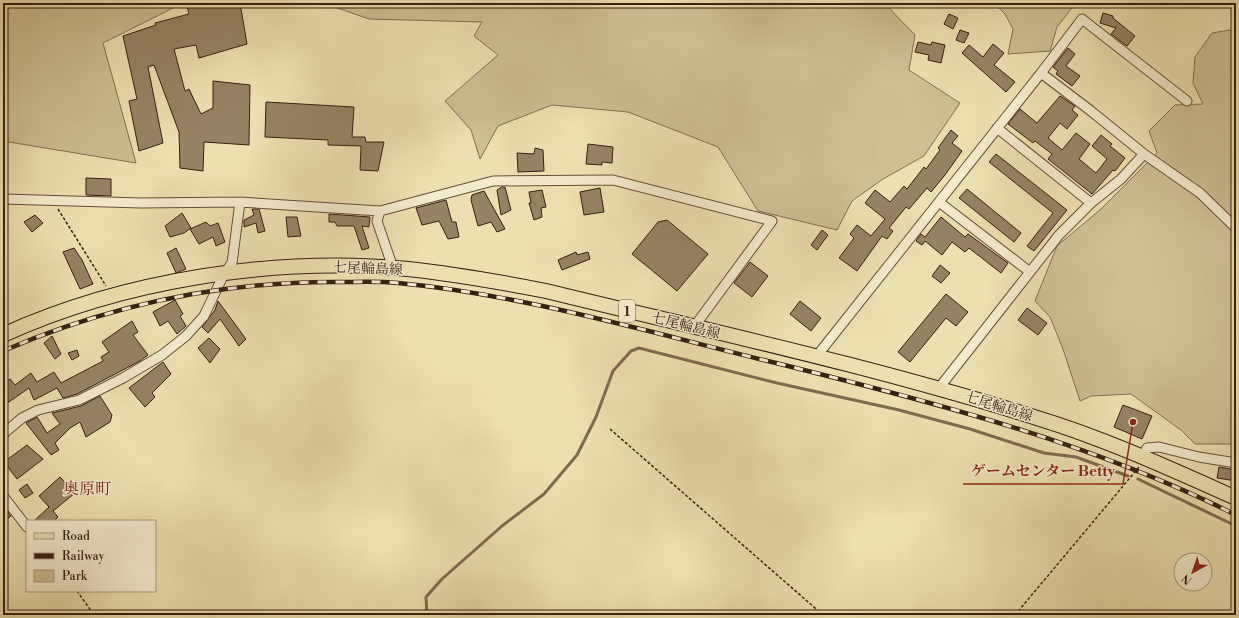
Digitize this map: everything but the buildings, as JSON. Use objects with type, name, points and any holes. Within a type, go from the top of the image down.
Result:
[{"type":"main road","name":"七尾輪島線","points":[[3,334],[48,316],[113,296],[167,283],[224,274],[292,267],[343,266],[393,268],[494,280],[546,291],[939,388],[1039,418],[1143,456],[1236,498]]},
{"type":"street","points":[[816,357],[998,128],[1082,19],[1187,101]]},
{"type":"street","points":[[1041,73],[1144,154],[1200,193],[1236,228]]},
{"type":"street","points":[[998,128],[1091,203]]},
{"type":"street","points":[[939,388],[1059,234],[1091,203],[1121,179],[1144,154]]},
{"type":"street","points":[[3,199],[53,202],[240,202],[380,211],[493,181],[613,180],[772,221],[694,327]]},
{"type":"street","points":[[3,434],[22,418],[38,410],[79,400],[123,378],[162,355],[186,336],[204,316],[224,274],[232,264],[240,202]]},
{"type":"street","points":[[939,202],[1030,272]]},
{"type":"street","points":[[380,211],[377,221],[393,268]]},
{"type":"street","points":[[1143,456],[1147,448],[1159,447],[1199,457],[1236,463]]},
{"type":"street","points":[[3,496],[26,525]]},
{"type":"path","points":[[53,202],[113,296]]},
{"type":"path","points":[[610,428],[823,615]]},
{"type":"path","points":[[1015,615],[1137,471],[1143,456]]},
{"type":"path","points":[[78,592],[94,615]]},
{"type":"green space","points":[[3,3],[183,3],[103,43],[136,163],[3,141]]},
{"type":"green space","points":[[323,3],[884,3],[915,35],[909,70],[960,103],[924,156],[883,179],[852,201],[837,230],[758,211],[718,147],[628,112],[552,105],[498,126],[480,159],[471,130],[445,101],[498,55],[474,36],[482,22],[369,19]]},
{"type":"green space","points":[[994,3],[1075,4],[1057,27],[1050,51],[1008,54],[1013,29],[1005,14]]},
{"type":"green space","points":[[1236,29],[1236,444],[1195,444],[1181,430],[1131,394],[1091,396],[1080,401],[1063,349],[1050,317],[1035,301],[1057,246],[1101,209],[1157,153],[1149,131],[1175,105],[1203,104],[1193,83],[1195,57],[1212,33]]},
{"type":"waterway","points":[[427,615],[426,597],[442,579],[502,526],[544,494],[577,455],[596,417],[613,371],[631,351],[639,348],[777,383],[899,410],[970,429],[1044,453],[1076,457],[1128,476]]},
{"type":"waterway","points":[[1138,479],[1236,526]]},
{"type":"railway","points":[[3,351],[84,321],[126,309],[210,291],[296,283],[340,282],[391,282],[446,289],[494,296],[638,328],[955,410],[1070,446],[1181,489],[1236,515]]},
{"type":"place","name":"ゲームセンター Betty","points":[[1133,422]]},
{"type":"district","name":"奥原町","points":[[87,488]]}]
